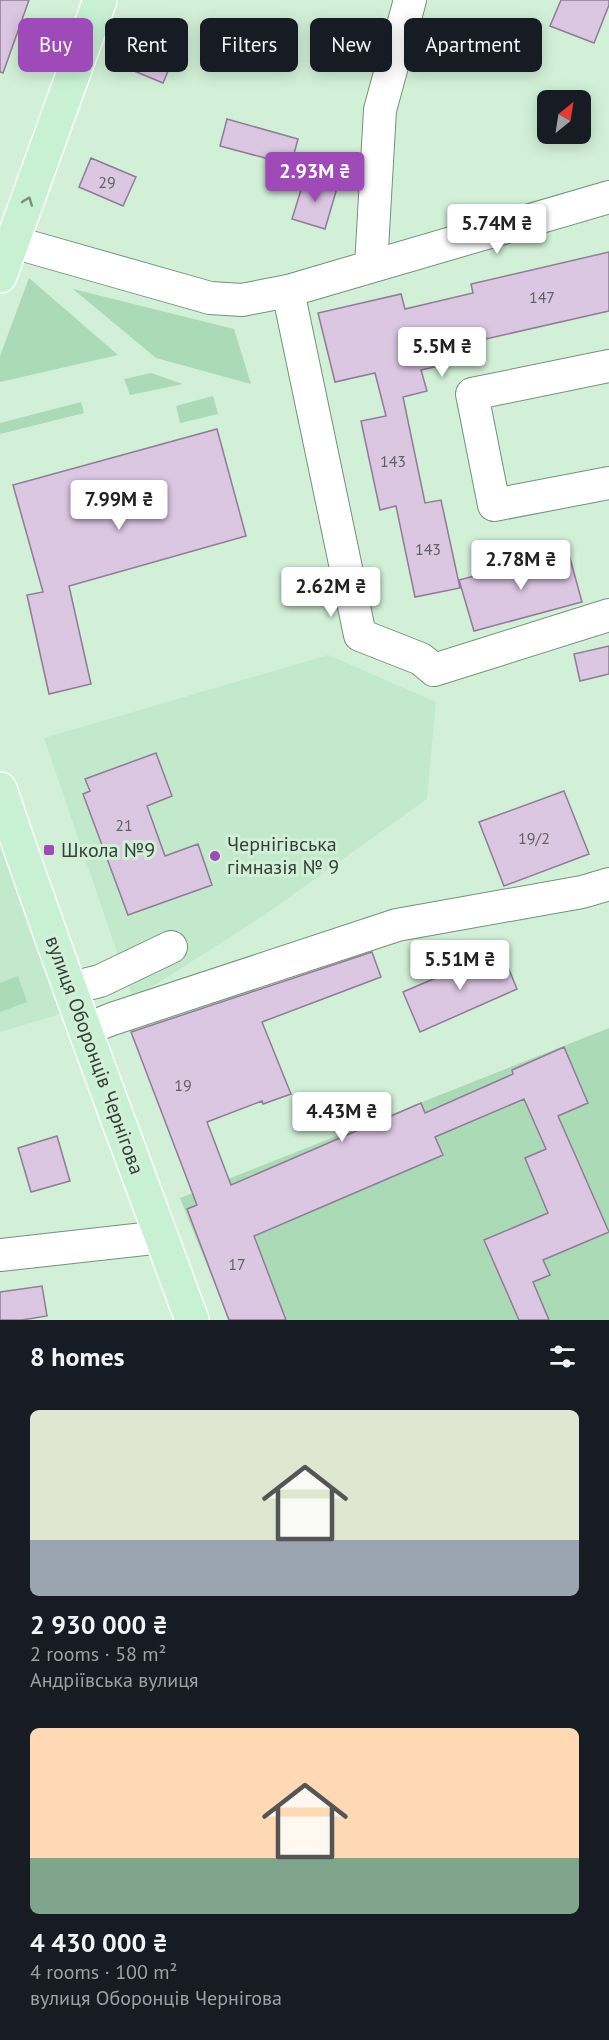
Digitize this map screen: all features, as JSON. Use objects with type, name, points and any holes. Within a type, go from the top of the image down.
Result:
[{"type":"main road","points":[[0,276],[7,242],[100,0]]},
{"type":"main road","name":"вулиця Оборонців Чернігова","points":[[0,789],[43,916],[87,1029],[192,1320]]},
{"type":"street","points":[[371,266],[380,110],[410,0]]},
{"type":"street","points":[[7,242],[210,298],[242,300],[288,291],[609,197]]},
{"type":"street","points":[[288,291],[360,635],[421,659],[434,670],[609,615]]},
{"type":"street","points":[[609,366],[472,394],[494,505],[609,483]]},
{"type":"street","points":[[87,1029],[397,925],[582,892],[609,884]]},
{"type":"street","points":[[71,988],[99,981],[171,946]]},
{"type":"street","points":[[0,1255],[162,1237]]},
{"type":"shaded area","points":[[29,278],[118,355],[0,382],[0,356]]},
{"type":"shaded area","points":[[73,289],[234,329],[251,384],[156,358]]},
{"type":"shaded area","points":[[151,373],[183,384],[130,395],[124,379]]},
{"type":"shaded area","points":[[213,396],[218,414],[180,423],[176,406]]},
{"type":"shaded area","points":[[81,402],[84,413],[0,434],[0,423]]},
{"type":"shaded area","name":"Чернігівська гімназія № 9","points":[[328,655],[436,702],[427,799],[266,914],[133,999],[44,738]]},
{"type":"shaded area","points":[[0,832],[71,1011],[0,1032]]},
{"type":"shaded area","points":[[18,976],[27,1002],[0,1012],[0,983]]},
{"type":"shaded area","points":[[609,1028],[609,1320],[229,1320],[180,1198]]},
{"type":"building","points":[[0,0],[29,0],[23,18],[18,18],[18,31],[3,73],[0,72]]},
{"type":"building","points":[[561,0],[609,0],[594,43],[550,26]]},
{"type":"building","points":[[137,72],[168,72],[163,83]]},
{"type":"building","points":[[227,119],[298,139],[291,165],[220,146]]},
{"type":"building","points":[[91,158],[136,177],[123,206],[79,187]]},
{"type":"building","points":[[305,177],[337,188],[325,229],[292,219]]},
{"type":"building","points":[[609,252],[609,311],[481,340],[482,346],[454,353],[456,362],[421,370],[427,391],[403,397],[425,503],[441,500],[460,588],[415,597],[396,506],[380,510],[361,421],[386,416],[375,373],[335,382],[318,313],[401,294],[405,309],[473,293],[471,284]]},
{"type":"building","points":[[217,429],[246,536],[69,586],[91,684],[49,694],[27,595],[43,592],[13,485]]},
{"type":"building","points":[[568,551],[582,602],[474,631],[459,580]]},
{"type":"building","points":[[609,646],[609,674],[580,681],[574,654]]},
{"type":"building","points":[[156,753],[172,796],[147,806],[165,856],[198,844],[212,885],[128,915],[83,794],[90,791],[85,779]]},
{"type":"building","points":[[564,791],[589,854],[504,886],[479,822]]},
{"type":"building","points":[[501,950],[517,989],[420,1032],[403,992]]},
{"type":"building","points":[[372,952],[381,977],[262,1022],[291,1094],[263,1104],[262,1101],[207,1122],[231,1185],[421,1103],[425,1113],[513,1074],[512,1070],[564,1047],[588,1103],[558,1116],[609,1232],[543,1260],[550,1275],[533,1282],[549,1320],[519,1320],[484,1240],[548,1213],[525,1158],[546,1149],[524,1099],[435,1137],[443,1155],[254,1236],[286,1320],[229,1320],[187,1209],[197,1205],[131,1032]]},
{"type":"building","points":[[57,1136],[70,1181],[31,1192],[18,1148]]},
{"type":"building","points":[[42,1286],[47,1316],[22,1320],[0,1320],[0,1292]]},
{"type":"place","name":"Школа №9","points":[[49,850]]},
{"type":"place","name":"Чернігівська гімназія № 9","points":[[215,856]]}]
